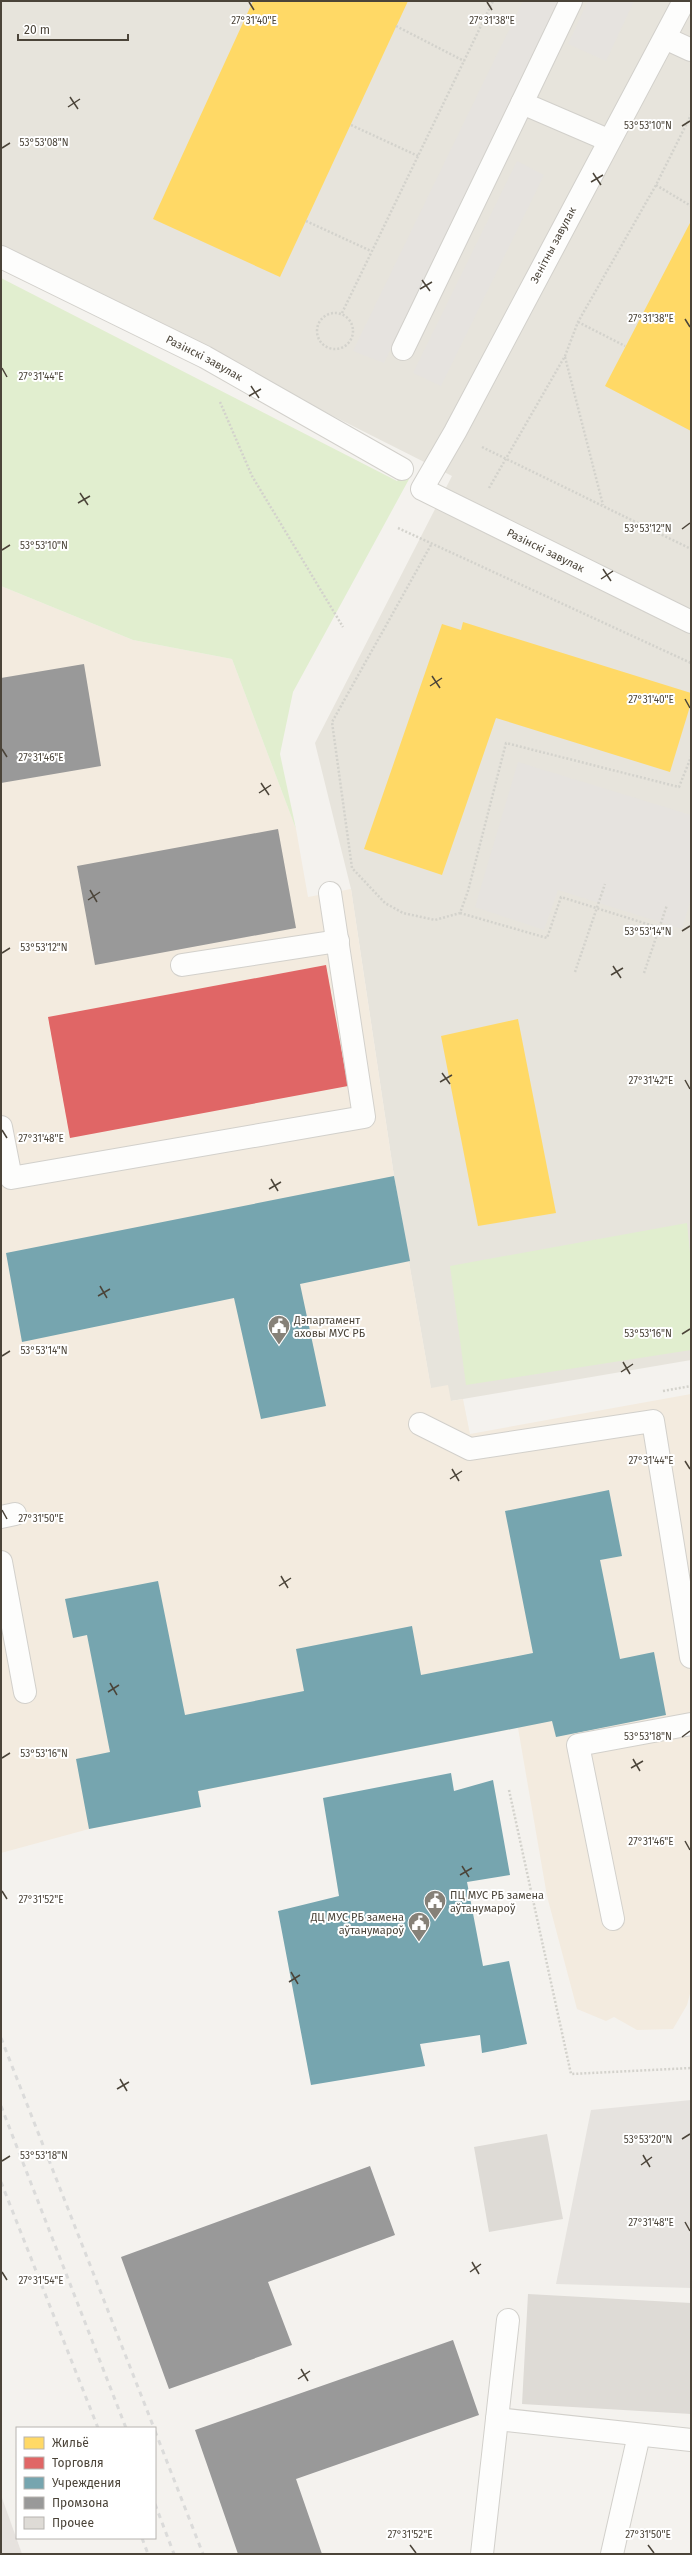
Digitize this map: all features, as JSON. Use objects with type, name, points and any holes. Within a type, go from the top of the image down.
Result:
[{"type":"street","points":[[403,349],[571,1]]},
{"type":"street","name":"Зенітны завулак","points":[[422,489],[455,432],[608,140],[684,1]]},
{"type":"street","points":[[665,38],[691,50]]},
{"type":"street","points":[[522,103],[608,140]]},
{"type":"street","name":"Разінскі завулак","points":[[1,257],[205,357],[402,469]]},
{"type":"street","name":"Разінскі завулак","points":[[422,489],[691,622]]},
{"type":"street","points":[[1,1127],[11,1178],[364,1117],[330,893]]},
{"type":"street","points":[[182,965],[338,941]]},
{"type":"street","points":[[420,1424],[470,1449],[652,1421],[691,1657]]},
{"type":"street","points":[[1,1562],[25,1692]]},
{"type":"street","points":[[613,1919],[578,1745],[691,1724]]},
{"type":"street","points":[[482,2554],[508,2320]]},
{"type":"street","points":[[497,2419],[691,2440]]},
{"type":"street","points":[[612,2554],[639,2435]]},
{"type":"path","points":[[342,313],[493,1]]},
{"type":"path","points":[[396,26],[464,61]]},
{"type":"path","points":[[472,514],[506,460],[565,356],[578,322],[656,185],[691,115]]},
{"type":"path","points":[[351,124],[418,156]]},
{"type":"path","points":[[656,185],[691,206]]},
{"type":"path","points":[[306,221],[371,252]]},
{"type":"path","points":[[342,313],[353,327],[352,339],[349,344],[338,350],[326,348],[318,338],[318,326],[324,316],[342,313]]},
{"type":"path","points":[[578,322],[625,346]]},
{"type":"path","points":[[565,356],[603,505]]},
{"type":"path","points":[[205,357],[225,418],[252,476],[343,627]]},
{"type":"path","points":[[455,432],[506,460],[603,505],[691,549]]},
{"type":"path","points":[[398,528],[432,545],[691,662]]},
{"type":"path","points":[[432,545],[332,722],[352,868],[366,885],[385,903],[404,914],[435,920],[460,913],[547,938],[561,898],[660,928]]},
{"type":"path","points":[[460,913],[468,891],[506,742],[679,788],[691,757]]},
{"type":"path","points":[[575,972],[605,884]]},
{"type":"path","points":[[644,973],[667,905]]},
{"type":"path","points":[[509,1790],[571,2074],[691,2068]]},
{"type":"shaded area","points":[[1,1],[691,1],[691,1360],[451,1401],[431,1389],[394,1176],[351,889],[315,743],[452,476],[1,249]]},
{"type":"shaded area","points":[[523,1],[560,1],[384,363],[353,351]]},
{"type":"shaded area","points":[[588,1],[634,1],[606,61],[568,44]]},
{"type":"shaded area","points":[[517,161],[544,175],[441,386],[413,373]]},
{"type":"shaded area","points":[[1,586],[133,640],[232,659],[296,829],[308,897],[351,889],[394,1176],[431,1388],[448,1385],[451,1401],[463,1399],[470,1434],[691,1394],[691,1990],[687,2005],[673,2029],[637,2030],[614,2017],[606,2021],[577,2009],[547,1896],[518,1728],[199,1791],[201,1807],[89,1829],[1,1853]]},
{"type":"shaded area","points":[[518,762],[691,815],[691,899],[682,929],[558,890],[544,930],[475,907]]},
{"type":"shaded area","points":[[691,2100],[691,2288],[556,2284],[591,2110]]},
{"type":"shaded area","points":[[1,2495],[22,2554],[1,2554]]},
{"type":"green space","points":[[1,278],[397,481],[409,467],[414,470],[293,692],[280,754],[296,829],[232,659],[133,640],[1,586]]},
{"type":"green space","points":[[687,1223],[691,1264],[691,1350],[466,1385],[450,1266]]},
{"type":"building: Жильё","points":[[253,1],[408,1],[280,277],[153,219]]},
{"type":"building: Жильё","points":[[691,221],[691,431],[605,386]]},
{"type":"building: Жильё","points":[[463,622],[691,693],[691,703],[670,772],[496,718],[442,875],[364,849],[442,624],[461,630]]},
{"type":"building: Жильё","points":[[518,1019],[556,1213],[478,1226],[441,1036]]},
{"type":"building: Торговля","points":[[326,965],[348,1086],[70,1138],[48,1017]]},
{"type":"building: Учреждения","points":[[394,1176],[410,1261],[300,1284],[326,1406],[261,1419],[234,1298],[22,1342],[6,1253]]},
{"type":"building: Учреждения","points":[[609,1490],[622,1556],[600,1560],[620,1659],[654,1652],[666,1715],[556,1737],[552,1721],[198,1791],[201,1807],[89,1829],[76,1759],[110,1752],[87,1635],[73,1638],[65,1599],[158,1581],[185,1715],[304,1691],[296,1649],[412,1626],[421,1675],[533,1653],[505,1511]]},
{"type":"building: Учреждения","points":[[451,1773],[454,1791],[493,1780],[510,1875],[467,1882],[483,1966],[509,1961],[527,2044],[482,2053],[480,2035],[420,2044],[425,2066],[311,2085],[278,1911],[339,1896],[323,1798]]},
{"type":"building: Промзона","points":[[84,664],[101,766],[1,783],[1,678]]},
{"type":"building: Промзона","points":[[278,829],[296,928],[95,965],[77,866]]},
{"type":"building: Промзона","points":[[370,2166],[395,2235],[268,2282],[292,2345],[169,2389],[121,2257]]},
{"type":"building: Промзона","points":[[453,2340],[479,2415],[296,2479],[322,2554],[238,2554],[195,2430]]},
{"type":"building: Прочее","points":[[547,2134],[563,2219],[489,2232],[474,2147]]},
{"type":"building: Прочее","points":[[528,2294],[691,2303],[691,2414],[522,2404]]},
{"type":"railway","points":[[1,2038],[154,2427]]},
{"type":"railway","points":[[1,2106],[126,2427]]},
{"type":"railway","points":[[1,2182],[98,2427]]},
{"type":"railway","points":[[156,2434],[203,2554]]},
{"type":"railway","points":[[156,2507],[174,2554]]},
{"type":"railway","points":[[142,2539],[148,2554]]},
{"type":"place","name":"Дэпартамент аховы МУС РБ","points":[[279,1346]]},
{"type":"place","name":"ПЦ МУС РБ замена аўтанумароў","points":[[435,1920]]},
{"type":"place","name":"ДЦ МУС РБ замена аўтанумароў","points":[[419,1942]]}]
